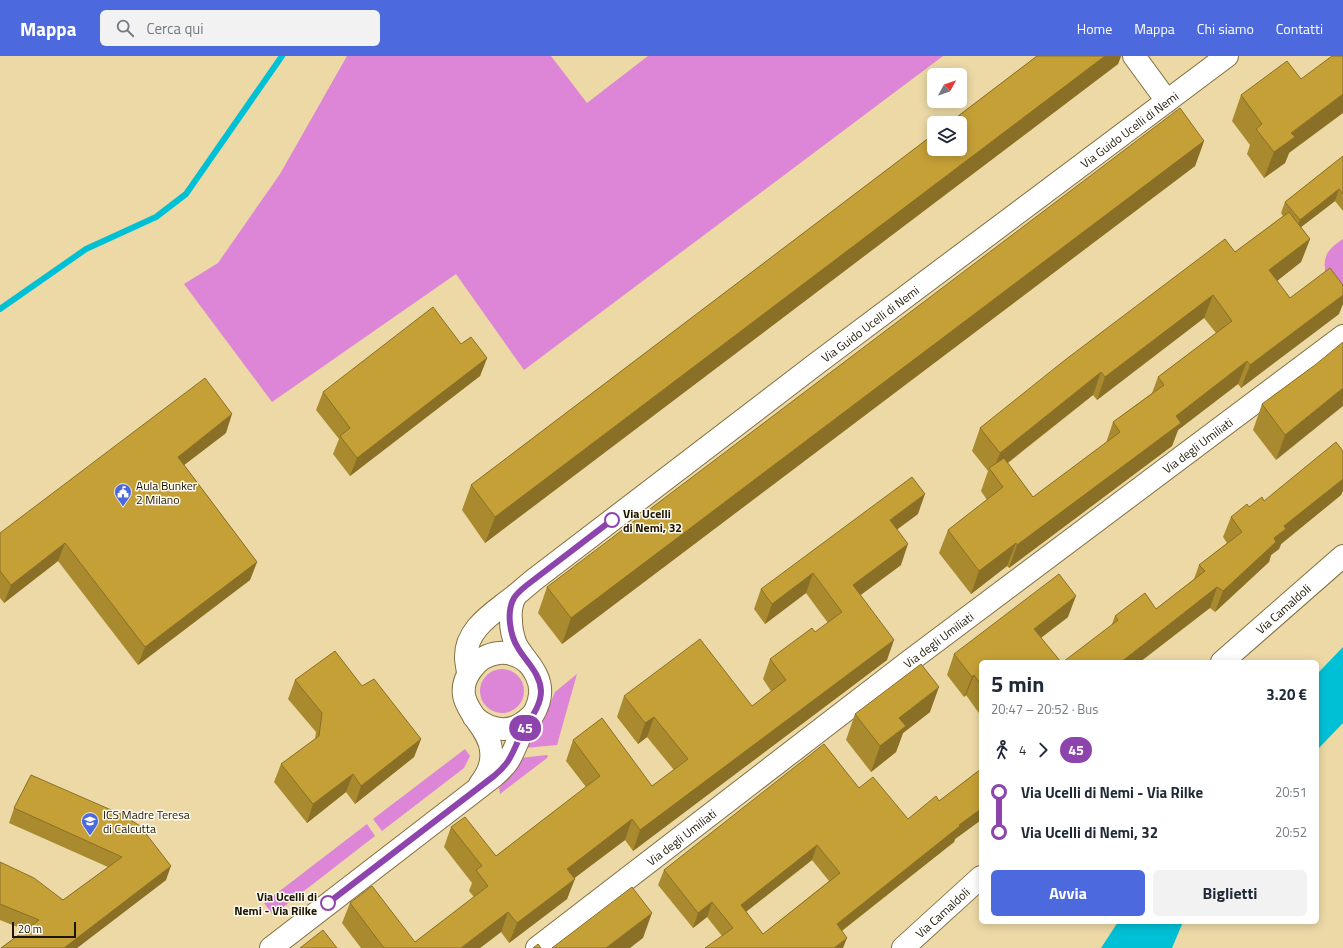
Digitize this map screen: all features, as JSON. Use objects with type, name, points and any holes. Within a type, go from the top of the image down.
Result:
[{"type":"street","points":[[1134,56],[1167,101]]},
{"type":"street","name":"Via Guido Ucelli di Nemi","points":[[474,791],[488,773],[491,764],[491,749],[488,739],[467,707],[464,696],[468,674],[466,658],[469,643],[476,628],[483,620],[810,369],[1227,56]]},
{"type":"street","name":"Via degli Umiliati","points":[[537,948],[911,660],[1343,336]]},
{"type":"street","name":"Via Camaldoli","points":[[1224,660],[1343,556]]},
{"type":"street","name":"Via Guido Ucelli di Nemi","points":[[271,948],[500,771],[509,761],[530,717],[538,704],[541,692],[539,680],[533,668],[519,649],[513,636],[510,611],[512,602],[516,595]]},
{"type":"street","points":[[468,674],[475,664],[481,659],[498,653],[516,656],[526,661],[533,668]]},
{"type":"street","name":"Via Guido Ucelli di Nemi","points":[[473,716],[482,724],[504,730],[524,723],[530,717]]},
{"type":"street","name":"Via Camaldoli","points":[[903,948],[979,879]]},
{"type":"shaded area","points":[[347,56],[551,56],[587,103],[648,56],[943,56],[524,370],[456,274],[272,402],[184,284],[218,263],[280,174]]},
{"type":"shaded area","points":[[1343,239],[1343,305],[1328,281],[1325,261],[1328,252]]},
{"type":"shaded area","points":[[498,669],[506,669],[511,670],[518,675],[523,682],[523,700],[518,707],[511,712],[498,713],[490,710],[483,703],[480,695],[480,687],[483,679],[490,672]]},
{"type":"shaded area","points":[[577,674],[557,745],[525,748],[545,716],[555,692]]},
{"type":"shaded area","points":[[465,749],[470,756],[464,768],[382,831],[373,819]]},
{"type":"shaded area","points":[[547,755],[547,758],[500,794],[499,788],[511,775],[520,758]]},
{"type":"shaded area","points":[[367,824],[375,836],[273,915],[264,903]]},
{"type":"water","points":[[1343,647],[1343,723],[1319,748],[1319,672]]},
{"type":"water","points":[[1117,924],[1182,924],[1172,948],[1101,948]]},
{"type":"building","points":[[1037,56],[1105,56],[495,517],[471,485],[927,139],[927,156],[967,156],[967,116],[958,116]]},
{"type":"building","points":[[1332,56],[1343,56],[1343,94],[1291,133],[1295,137],[1274,152],[1256,129],[1262,124],[1241,95],[1287,61],[1301,79]]},
{"type":"building","points":[[1180,108],[1204,141],[571,618],[547,587]]},
{"type":"building","points":[[1343,156],[1343,194],[1339,189],[1300,220],[1285,202]]},
{"type":"building","points":[[1289,212],[1310,239],[1269,270],[1290,298],[1330,268],[1343,285],[1343,295],[1250,365],[1247,361],[1176,416],[1181,423],[1017,545],[1016,543],[979,571],[948,530],[1003,487],[989,468],[1004,458],[1033,497],[1120,432],[1113,422],[1164,385],[1158,377],[1232,321],[1213,295],[1105,377],[1101,372],[1000,453],[980,428],[1065,360],[1225,239],[1235,252]]},
{"type":"building","points":[[433,307],[461,344],[471,337],[487,358],[357,458],[340,436],[350,428],[323,392]]},
{"type":"building","points":[[1343,342],[1343,388],[1285,435],[1262,404],[1315,365]]},
{"type":"building","name":"Aula Bunker 2 Milano","points":[[205,378],[232,414],[178,457],[257,562],[145,647],[65,543],[11,585],[0,571],[0,533]]},
{"type":"building","points":[[1336,442],[1343,451],[1343,479],[1284,526],[1286,529],[1274,538],[1276,542],[1223,591],[1217,587],[1124,660],[1066,660],[1118,620],[1115,616],[1145,593],[1156,609],[1205,571],[1199,565],[1242,532],[1231,517],[1247,504],[1249,507],[1262,497],[1264,501]]},
{"type":"building","points":[[912,477],[925,494],[890,520],[908,544],[853,585],[894,640],[640,830],[632,819],[567,869],[575,879],[517,923],[508,912],[461,948],[384,948],[350,903],[372,886],[415,942],[488,886],[476,870],[482,866],[451,827],[465,817],[496,856],[600,776],[573,740],[602,718],[652,786],[688,759],[654,717],[645,723],[624,696],[700,639],[752,706],[786,680],[770,659],[812,628],[815,632],[842,612],[813,573],[772,604],[761,589]]},
{"type":"building","points":[[1059,574],[1076,596],[1034,629],[1059,660],[979,660],[979,682],[974,675],[972,677],[954,654]]},
{"type":"building","points":[[335,651],[362,686],[374,679],[421,739],[361,786],[353,774],[313,804],[281,764],[319,736],[322,713],[295,680]]},
{"type":"building","points":[[921,664],[939,687],[899,718],[906,726],[880,746],[855,714]]},
{"type":"building","points":[[824,744],[859,788],[873,777],[908,819],[936,796],[939,801],[979,771],[979,810],[837,924],[847,938],[834,948],[705,948],[733,928],[712,902],[698,913],[664,870]],"holes":[[[817,845],[840,873],[763,934],[741,905]]]},
{"type":"building","points":[[31,775],[125,816],[140,826],[171,866],[64,948],[1,948],[39,920],[0,904],[0,862],[34,878],[63,900],[122,857],[14,808]]},
{"type":"building","points":[[632,887],[652,913],[606,948],[552,948]]},
{"type":"building","points":[[323,930],[337,948],[300,948]]},
{"type":"building","points":[[538,944],[541,948],[533,948]]},
{"type":"waterway","points":[[0,309],[86,249],[156,217],[186,194],[282,56]]},
{"type":"bus line","name":"45","points":[[328,903],[494,776],[509,761],[530,717],[535,711],[541,692],[539,680],[516,644],[511,630],[510,611],[512,602],[516,595],[527,585],[612,520]]},
{"type":"place","name":"Aula Bunker 2 Milano","points":[[123,507]]},
{"type":"place","name":"Via Ucelli di Nemi, 32","points":[[612,520]]},
{"type":"place","name":"ICS Madre Teresa di Calcutta","points":[[90,836]]},
{"type":"place","name":"Via Ucelli di Nemi - Via Rilke","points":[[328,903]]}]
